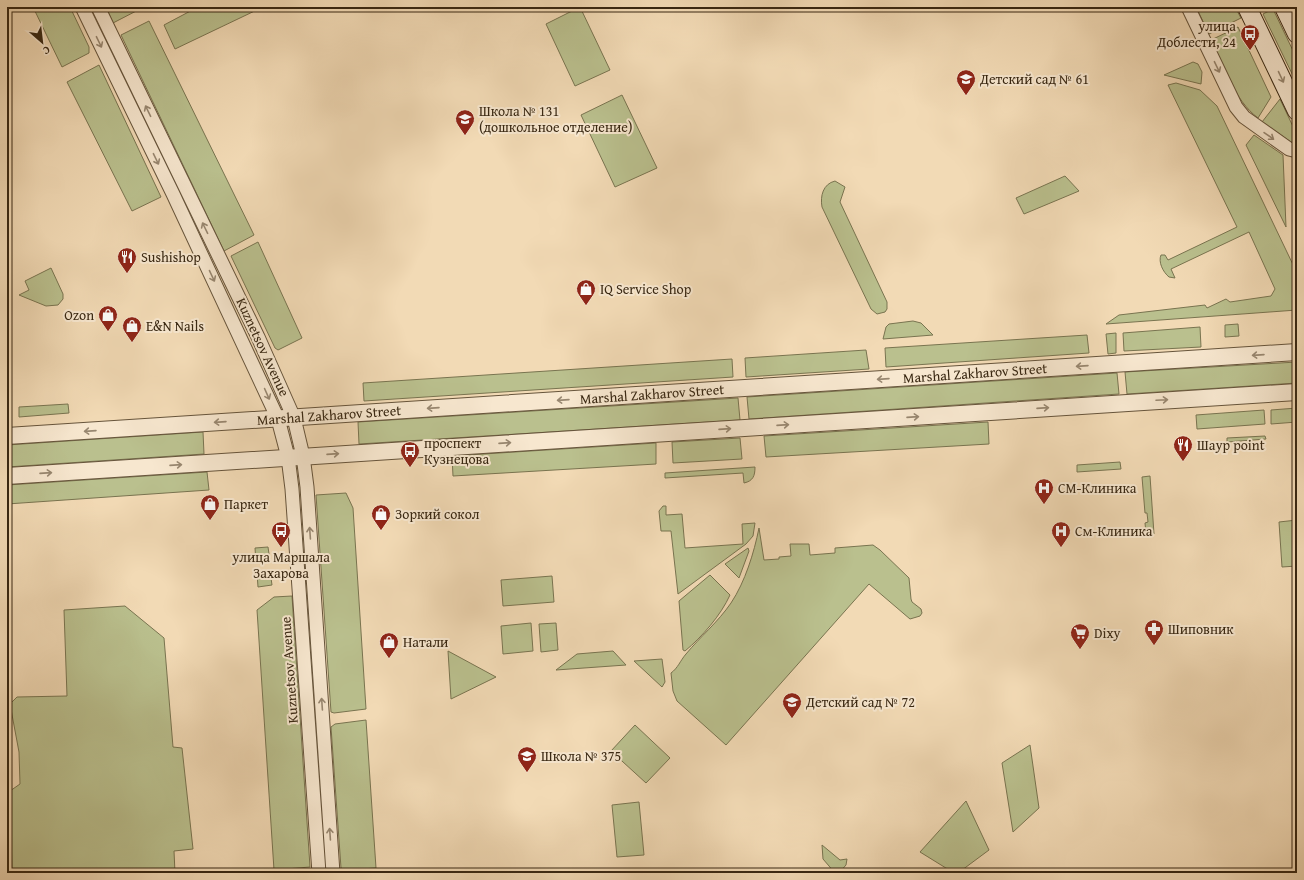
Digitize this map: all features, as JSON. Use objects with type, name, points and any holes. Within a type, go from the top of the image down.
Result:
[{"type":"main road","points":[[1248,7],[1297,111]]},
{"type":"main road","points":[[1284,7],[1297,34]]},
{"type":"street","name":"Kuznetsov Avenue","points":[[82,7],[173,194],[286,418]]},
{"type":"street","name":"Kuznetsov Avenue","points":[[98,7],[258,337],[286,418],[296,457],[333,873]]},
{"type":"street","points":[[1188,7],[1231,96],[1244,117],[1289,149],[1297,151]]},
{"type":"street","name":"Marshal Zakharov Street","points":[[7,436],[1297,352]]},
{"type":"street","points":[[7,476],[1297,392]]},
{"type":"street","name":"Kuznetsov Avenue","points":[[296,457],[292,489],[319,873]]},
{"type":"green space","points":[[33,7],[70,7],[89,47],[89,53],[62,67]]},
{"type":"green space","points":[[106,7],[141,7],[142,8],[113,23]]},
{"type":"green space","points":[[198,7],[263,7],[175,49],[164,25]]},
{"type":"green space","points":[[580,7],[610,70],[575,86],[546,24]]},
{"type":"green space","points":[[1196,7],[1235,7],[1241,18],[1209,34]]},
{"type":"green space","points":[[1273,9],[1297,59],[1297,84],[1263,14]]},
{"type":"green space","points":[[149,21],[254,235],[224,251],[121,35]]},
{"type":"green space","points":[[1238,27],[1271,97],[1258,118],[1242,102],[1230,82],[1211,40]]},
{"type":"green space","points":[[1193,62],[1198,64],[1202,72],[1201,84],[1164,75]]},
{"type":"green space","points":[[99,65],[161,197],[132,211],[67,82]]},
{"type":"green space","points":[[1176,83],[1200,90],[1217,106],[1297,273],[1297,310],[1106,324],[1119,315],[1205,305],[1207,308],[1226,299],[1230,302],[1271,296],[1275,289],[1249,232],[1171,269],[1175,278],[1169,277],[1162,267],[1160,261],[1161,255],[1165,255],[1168,260],[1237,227],[1168,85]]},
{"type":"green space","points":[[622,95],[657,168],[615,187],[581,115]]},
{"type":"green space","points":[[1280,99],[1297,135],[1297,143],[1291,142],[1262,122]]},
{"type":"green space","points":[[1254,135],[1283,155],[1286,227],[1246,145]]},
{"type":"green space","points":[[1065,176],[1079,191],[1024,214],[1016,198]]},
{"type":"green space","points":[[835,181],[845,187],[840,202],[887,302],[887,309],[885,312],[877,314],[871,309],[822,207],[823,191],[828,185]]},
{"type":"green space","points":[[258,242],[302,338],[278,350],[275,348],[231,256]]},
{"type":"green space","points":[[51,268],[63,294],[63,299],[58,305],[46,306],[19,295],[29,290],[25,281]]},
{"type":"green space","points":[[913,321],[921,323],[933,335],[883,339],[886,327],[889,324]]},
{"type":"green space","points":[[1238,324],[1239,336],[1225,337],[1225,325]]},
{"type":"green space","points":[[1200,327],[1201,347],[1124,351],[1123,333]]},
{"type":"green space","points":[[1116,333],[1116,353],[1108,354],[1106,334]]},
{"type":"green space","points":[[1087,335],[1089,353],[886,367],[885,348]]},
{"type":"green space","points":[[866,350],[869,369],[746,377],[745,358]]},
{"type":"green space","points":[[732,359],[733,377],[364,401],[363,383]]},
{"type":"green space","points":[[1297,362],[1297,383],[1127,394],[1125,372]]},
{"type":"green space","points":[[1117,373],[1119,394],[749,419],[747,397]]},
{"type":"green space","points":[[738,398],[740,420],[359,444],[358,422]]},
{"type":"green space","points":[[68,404],[69,413],[19,417],[19,407]]},
{"type":"green space","points":[[1297,408],[1297,422],[1271,424],[1271,410]]},
{"type":"green space","points":[[1264,410],[1265,424],[1197,429],[1196,415]]},
{"type":"green space","points":[[988,422],[989,444],[766,457],[764,436]]},
{"type":"green space","points":[[203,432],[204,454],[7,467],[7,445]]},
{"type":"green space","points":[[1265,436],[1266,439],[1227,442],[1227,438]]},
{"type":"green space","points":[[740,438],[742,459],[673,463],[672,442]]},
{"type":"green space","points":[[656,443],[656,464],[453,476],[452,456]]},
{"type":"green space","points":[[1120,462],[1121,469],[1077,472],[1077,465]]},
{"type":"green space","points":[[755,467],[753,478],[744,483],[743,473],[665,478],[665,473]]},
{"type":"green space","points":[[207,472],[209,490],[7,504],[7,485]]},
{"type":"green space","points":[[1150,476],[1154,534],[1146,534],[1145,523],[1148,522],[1147,513],[1145,513],[1142,477]]},
{"type":"green space","points":[[346,493],[353,508],[366,709],[334,713],[331,712],[316,495]]},
{"type":"green space","points":[[663,506],[666,506],[666,515],[682,514],[685,548],[743,544],[742,524],[755,523],[753,536],[746,544],[678,594],[671,531],[661,531],[659,511]]},
{"type":"green space","points":[[1297,520],[1297,566],[1282,567],[1279,522]]},
{"type":"green space","points":[[759,528],[764,560],[779,559],[779,557],[791,556],[790,544],[809,544],[810,555],[835,553],[835,548],[873,545],[909,578],[912,602],[921,609],[922,613],[920,616],[910,619],[869,584],[726,745],[677,701],[673,691],[671,673],[691,648],[720,617],[736,595],[748,567]]},
{"type":"green space","points":[[268,547],[270,561],[256,563],[255,548]]},
{"type":"green space","points":[[748,548],[749,551],[739,578],[725,564]]},
{"type":"green space","points":[[270,571],[272,585],[258,587],[257,573]]},
{"type":"green space","points":[[710,575],[730,595],[722,610],[710,625],[685,651],[683,650],[679,601]]},
{"type":"green space","points":[[552,576],[554,602],[503,606],[501,580]]},
{"type":"green space","points":[[292,596],[310,867],[274,870],[257,610],[274,597]]},
{"type":"green space","points":[[125,606],[164,638],[173,747],[182,748],[193,849],[174,851],[175,873],[12,873],[10,791],[20,784],[19,752],[10,704],[17,697],[67,696],[64,610]]},
{"type":"green space","points":[[531,623],[533,651],[503,654],[501,626]]},
{"type":"green space","points":[[556,623],[558,650],[541,652],[539,624]]},
{"type":"green space","points":[[448,651],[496,677],[451,699]]},
{"type":"green space","points":[[613,651],[626,665],[556,670],[577,654]]},
{"type":"green space","points":[[662,659],[665,682],[662,687],[634,661]]},
{"type":"green space","points":[[366,720],[376,868],[344,870],[341,868],[331,727],[335,724]]},
{"type":"green space","points":[[635,725],[670,758],[646,783],[611,751]]},
{"type":"green space","points":[[1030,745],[1039,808],[1013,832],[1002,763]]},
{"type":"green space","points":[[966,801],[989,850],[958,873],[954,873],[920,852]]},
{"type":"green space","points":[[639,802],[644,855],[617,857],[612,805]]},
{"type":"green space","points":[[822,845],[840,860],[847,859],[846,865],[839,873],[835,873],[823,859]]},
{"type":"place","name":"улица Доблести, 24","points":[[1250,51]]},
{"type":"place","name":"Детский сад № 61","points":[[966,96]]},
{"type":"place","name":"Школа № 131 (дошкольное отделение)","points":[[465,136]]},
{"type":"place","name":"Sushishop","points":[[127,274]]},
{"type":"place","name":"IQ Service Shop","points":[[586,306]]},
{"type":"place","name":"Ozon","points":[[108,332]]},
{"type":"place","name":"E&N Nails","points":[[132,343]]},
{"type":"place","name":"Шаур point","points":[[1183,462]]},
{"type":"place","name":"проспект Кузнецова","points":[[410,468]]},
{"type":"place","name":"СМ-Клиника","points":[[1044,505]]},
{"type":"place","name":"Паркет","points":[[210,521]]},
{"type":"place","name":"Зоркий сокол","points":[[381,531]]},
{"type":"place","name":"улица Маршала Захарова","points":[[281,548]]},
{"type":"place","name":"См-Клиника","points":[[1061,548]]},
{"type":"place","name":"Шиповник","points":[[1154,646]]},
{"type":"place","name":"Dixy","points":[[1080,650]]},
{"type":"place","name":"Натали","points":[[389,659]]},
{"type":"place","name":"Детский сад № 72","points":[[792,719]]},
{"type":"place","name":"Школа № 375","points":[[527,773]]}]
